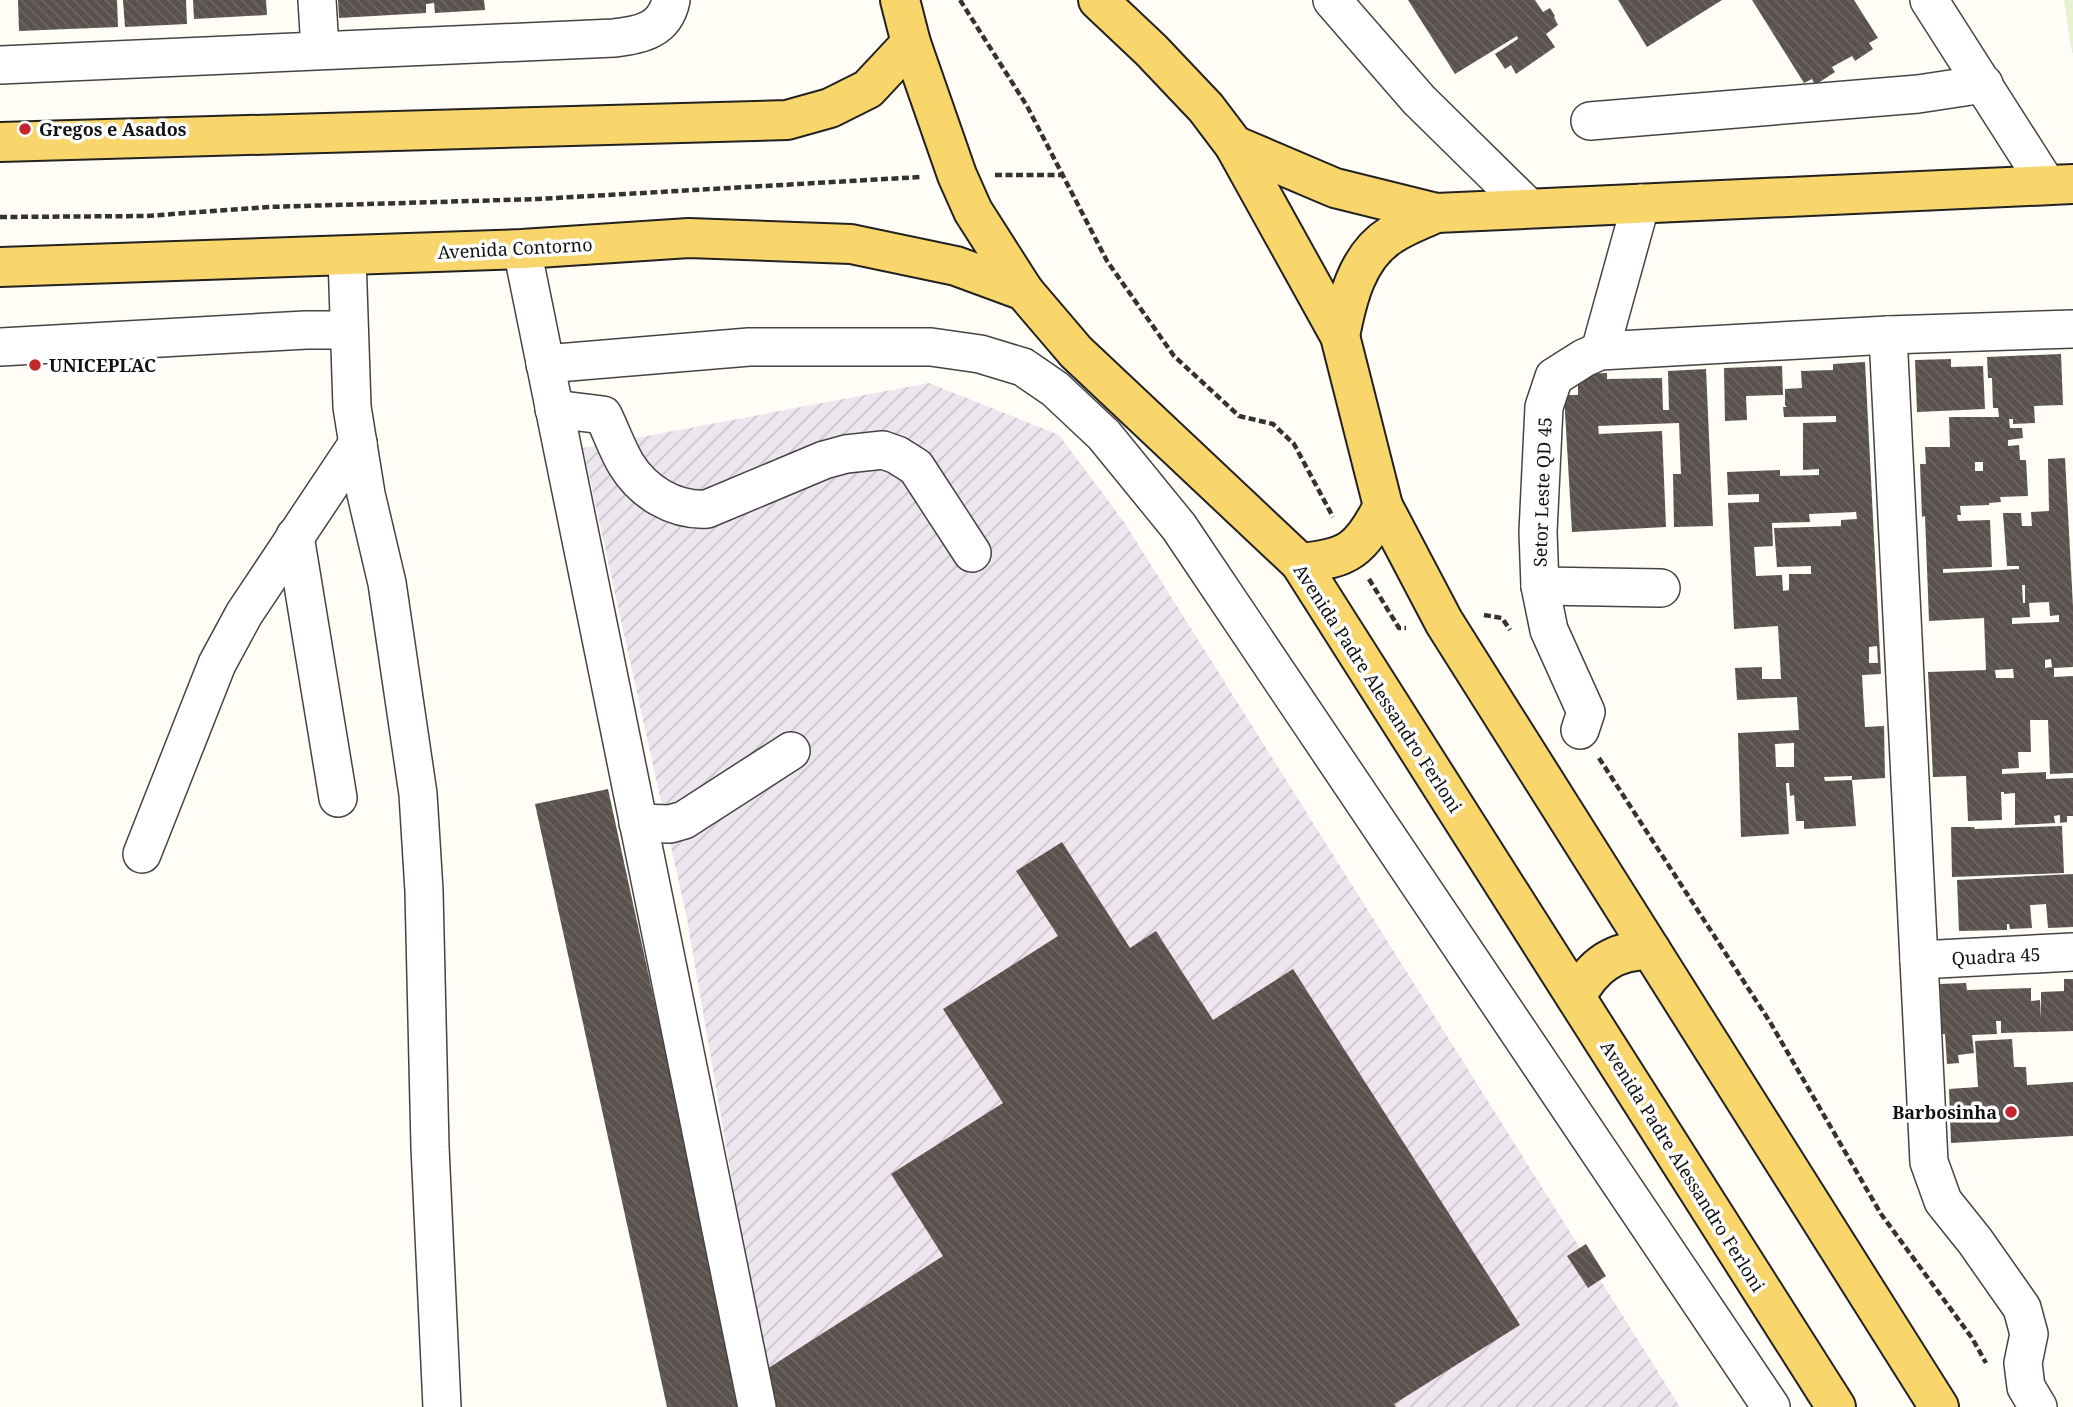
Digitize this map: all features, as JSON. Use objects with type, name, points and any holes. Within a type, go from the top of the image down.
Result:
[{"type":"main road","name":"Avenida Padre Alessandro Ferloni","points":[[900,0],[911,43],[957,175],[973,211],[1024,290],[1076,352],[1300,563],[1836,1407]]},
{"type":"main road","points":[[1098,0],[1151,50],[1206,108],[1234,145],[1340,336],[1383,506],[1444,622],[1939,1407]]},
{"type":"main road","points":[[0,142],[787,120],[830,108],[868,89],[911,43]]},
{"type":"main road","points":[[1234,145],[1335,188],[1436,213],[2060,184]]},
{"type":"main road","points":[[1340,336],[1356,276],[1371,253],[1390,235],[1436,213]]},
{"type":"main road","name":"Avenida Contorno","points":[[0,267],[522,249],[689,238],[851,244],[956,266],[1024,290]]},
{"type":"main road","points":[[1300,563],[1328,561],[1350,551],[1368,535],[1383,506]]},
{"type":"main road","points":[[1576,997],[1595,968],[1616,955],[1635,950],[1651,950]]},
{"type":"street","points":[[317,0],[320,49]]},
{"type":"street","points":[[0,65],[640,35],[657,27],[665,17],[671,0]]},
{"type":"street","points":[[1332,0],[1419,100],[1529,208]]},
{"type":"street","points":[[1929,0],[1984,84],[2060,184]]},
{"type":"street","points":[[1590,121],[1918,94],[1984,84]]},
{"type":"street","points":[[1600,351],[1641,203]]},
{"type":"street","points":[[522,249],[757,1407]]},
{"type":"street","points":[[347,256],[352,407],[366,494],[387,583],[418,794],[424,891],[430,1147],[442,1407]]},
{"type":"street","points":[[0,347],[349,330]]},
{"type":"street","name":"Setor Leste QD 45","points":[[1580,730],[1586,712],[1549,630],[1540,586],[1538,532],[1544,407],[1554,377],[1600,351],[1888,335],[2073,330]]},
{"type":"street","points":[[1888,335],[1930,1162],[1944,1201],[2022,1308],[2029,1334],[2023,1363],[2026,1387],[2038,1407]]},
{"type":"street","points":[[545,364],[749,347],[932,347],[980,354],[1023,368],[1055,389],[1104,435],[1179,527],[1771,1407]]},
{"type":"street","points":[[589,362],[603,415],[626,464],[656,497],[691,510],[707,509],[824,460],[846,454],[883,450],[916,467],[972,554]]},
{"type":"street","points":[[554,409],[603,415]]},
{"type":"street","points":[[142,854],[217,664],[244,614],[358,443]]},
{"type":"street","points":[[295,536],[338,798]]},
{"type":"street","points":[[1540,586],[1661,588]]},
{"type":"street","points":[[638,823],[670,824],[684,820],[791,751]]},
{"type":"street","name":"Quadra 45","points":[[1919,960],[2073,952]]},
{"type":"path","points":[[0,218],[146,216],[268,207],[538,199],[957,175],[1064,175]]},
{"type":"shaded area","points":[[929,383],[1059,435],[1124,522],[1680,1407],[771,1407],[687,919],[583,448]]},
{"type":"green space","points":[[2064,0],[2073,0],[2073,53],[2072,53]]},
{"type":"building","points":[[18,0],[117,0],[118,27],[19,31]]},
{"type":"building","points":[[123,0],[186,0],[187,24],[125,27]]},
{"type":"building","points":[[193,0],[266,0],[267,15],[194,19]]},
{"type":"building","points":[[338,0],[484,0],[485,10],[435,13],[434,3],[426,4],[426,13],[339,18]]},
{"type":"building","points":[[1408,0],[1535,0],[1543,12],[1550,8],[1555,16],[1558,25],[1546,34],[1555,47],[1516,74],[1511,65],[1505,69],[1495,54],[1518,39],[1517,36],[1455,74]]},
{"type":"building","points":[[1618,0],[1722,0],[1647,47]]},
{"type":"building","points":[[1752,0],[1854,0],[1878,38],[1869,43],[1873,49],[1855,61],[1852,56],[1832,67],[1835,72],[1815,85],[1812,79],[1804,83]]},
{"type":"building","points":[[2061,354],[2063,405],[2034,406],[2035,423],[2013,424],[2013,419],[2009,419],[2010,428],[2022,428],[2023,438],[2008,440],[2008,446],[2019,445],[2020,460],[2026,460],[2028,496],[2000,497],[2001,502],[1989,505],[1960,506],[1961,515],[1957,515],[1958,521],[1990,520],[1992,567],[1943,569],[1943,573],[2019,569],[2019,566],[2007,566],[2003,513],[2021,513],[2022,526],[2032,526],[2031,512],[2049,511],[2048,459],[2065,458],[2073,606],[2073,667],[2054,668],[2054,677],[2073,676],[2073,773],[2050,774],[2048,720],[2030,720],[2031,752],[2018,752],[2019,768],[2002,769],[2002,774],[2046,772],[2046,779],[2073,778],[2073,816],[2067,816],[2067,822],[2060,823],[2060,815],[2054,816],[2055,823],[2015,825],[2015,793],[2004,792],[2001,792],[2002,820],[1968,821],[1966,776],[1933,777],[1928,672],[1986,670],[1984,618],[1929,621],[1920,464],[1926,464],[1925,447],[1950,447],[1949,417],[1999,417],[1998,408],[1993,408],[1992,378],[1988,378],[1987,357]],"holes":[[[1975,462],[1983,462],[1983,471],[1975,471]],[[2022,585],[2025,585],[2025,603]],[[2049,602],[2050,616],[2059,615],[2059,622],[2012,624],[2012,618],[2030,617],[2029,603]],[[2051,659],[2052,667],[2045,668],[2045,660]],[[2013,669],[2014,678],[1996,678],[1995,670]]]},
{"type":"building","points":[[1951,359],[1951,367],[1983,366],[1985,409],[1917,412],[1915,360]]},
{"type":"building","points":[[1865,362],[1881,674],[1862,675],[1865,727],[1884,726],[1885,778],[1852,780],[1856,826],[1804,829],[1804,821],[1796,821],[1794,795],[1790,796],[1789,783],[1786,783],[1789,834],[1741,837],[1738,733],[1799,730],[1797,697],[1737,700],[1735,668],[1762,667],[1762,679],[1781,679],[1778,626],[1734,629],[1728,503],[1759,502],[1759,494],[1728,495],[1727,472],[1780,470],[1780,476],[1819,475],[1819,469],[1803,470],[1803,423],[1836,422],[1836,416],[1784,417],[1783,407],[1787,407],[1785,389],[1802,388],[1801,371],[1833,370],[1833,364]],"holes":[[[1856,512],[1857,519],[1841,520],[1841,526],[1774,528],[1777,567],[1811,566],[1811,574],[1789,574],[1789,590],[1783,591],[1782,575],[1756,576],[1754,547],[1773,546],[1772,523],[1810,522],[1809,514]],[[1877,646],[1878,663],[1869,663],[1869,647]],[[1794,743],[1794,767],[1776,767],[1775,744]],[[1852,776],[1852,780],[1825,781],[1824,777]]]},
{"type":"building","points":[[1782,366],[1783,395],[1746,396],[1747,420],[1725,421],[1724,368]]},
{"type":"building","points":[[1706,369],[1713,526],[1674,527],[1673,474],[1681,474],[1679,423],[1598,426],[1599,434],[1662,431],[1666,527],[1572,532],[1564,395],[1578,395],[1578,374],[1607,373],[1607,379],[1662,378],[1663,410],[1669,410],[1668,371]]},
{"type":"building","points":[[608,789],[743,1407],[667,1407],[535,804]]},
{"type":"building","points":[[2062,826],[2064,873],[1952,877],[1951,827],[1975,829]]},
{"type":"building","points":[[1062,842],[1130,948],[1156,931],[1213,1020],[1293,969],[1520,1325],[1394,1404],[1396,1407],[752,1407],[739,1387],[943,1256],[891,1174],[1003,1103],[943,1009],[1058,936],[1016,871]]},
{"type":"building","points":[[2073,874],[2073,927],[2048,928],[2046,904],[2030,905],[2032,928],[2010,929],[2007,924],[2007,930],[1959,931],[1957,880]]},
{"type":"building","points":[[2064,979],[2073,979],[2073,1031],[2001,1033],[2001,1021],[1996,1021],[1997,1034],[1972,1035],[1974,1053],[1958,1055],[1959,1063],[1947,1064],[1945,1034],[1942,1034],[1940,984],[1966,983],[1967,990],[2031,988],[2031,1001],[2040,1000],[2041,1019],[2041,992],[2064,991]]},
{"type":"building","name":"Barbosinha","points":[[2012,1039],[2014,1067],[2026,1067],[2027,1085],[2073,1082],[2073,1136],[1951,1143],[1949,1089],[1978,1087],[1975,1041]]},
{"type":"building","points":[[1586,1244],[1606,1276],[1588,1288],[1567,1256]]},
{"type":"place","name":"Gregos e Asados","points":[[25,129]]},
{"type":"place","name":"UNICEPLAC","points":[[35,365]]},
{"type":"place","name":"Barbosinha","points":[[2011,1112]]}]
